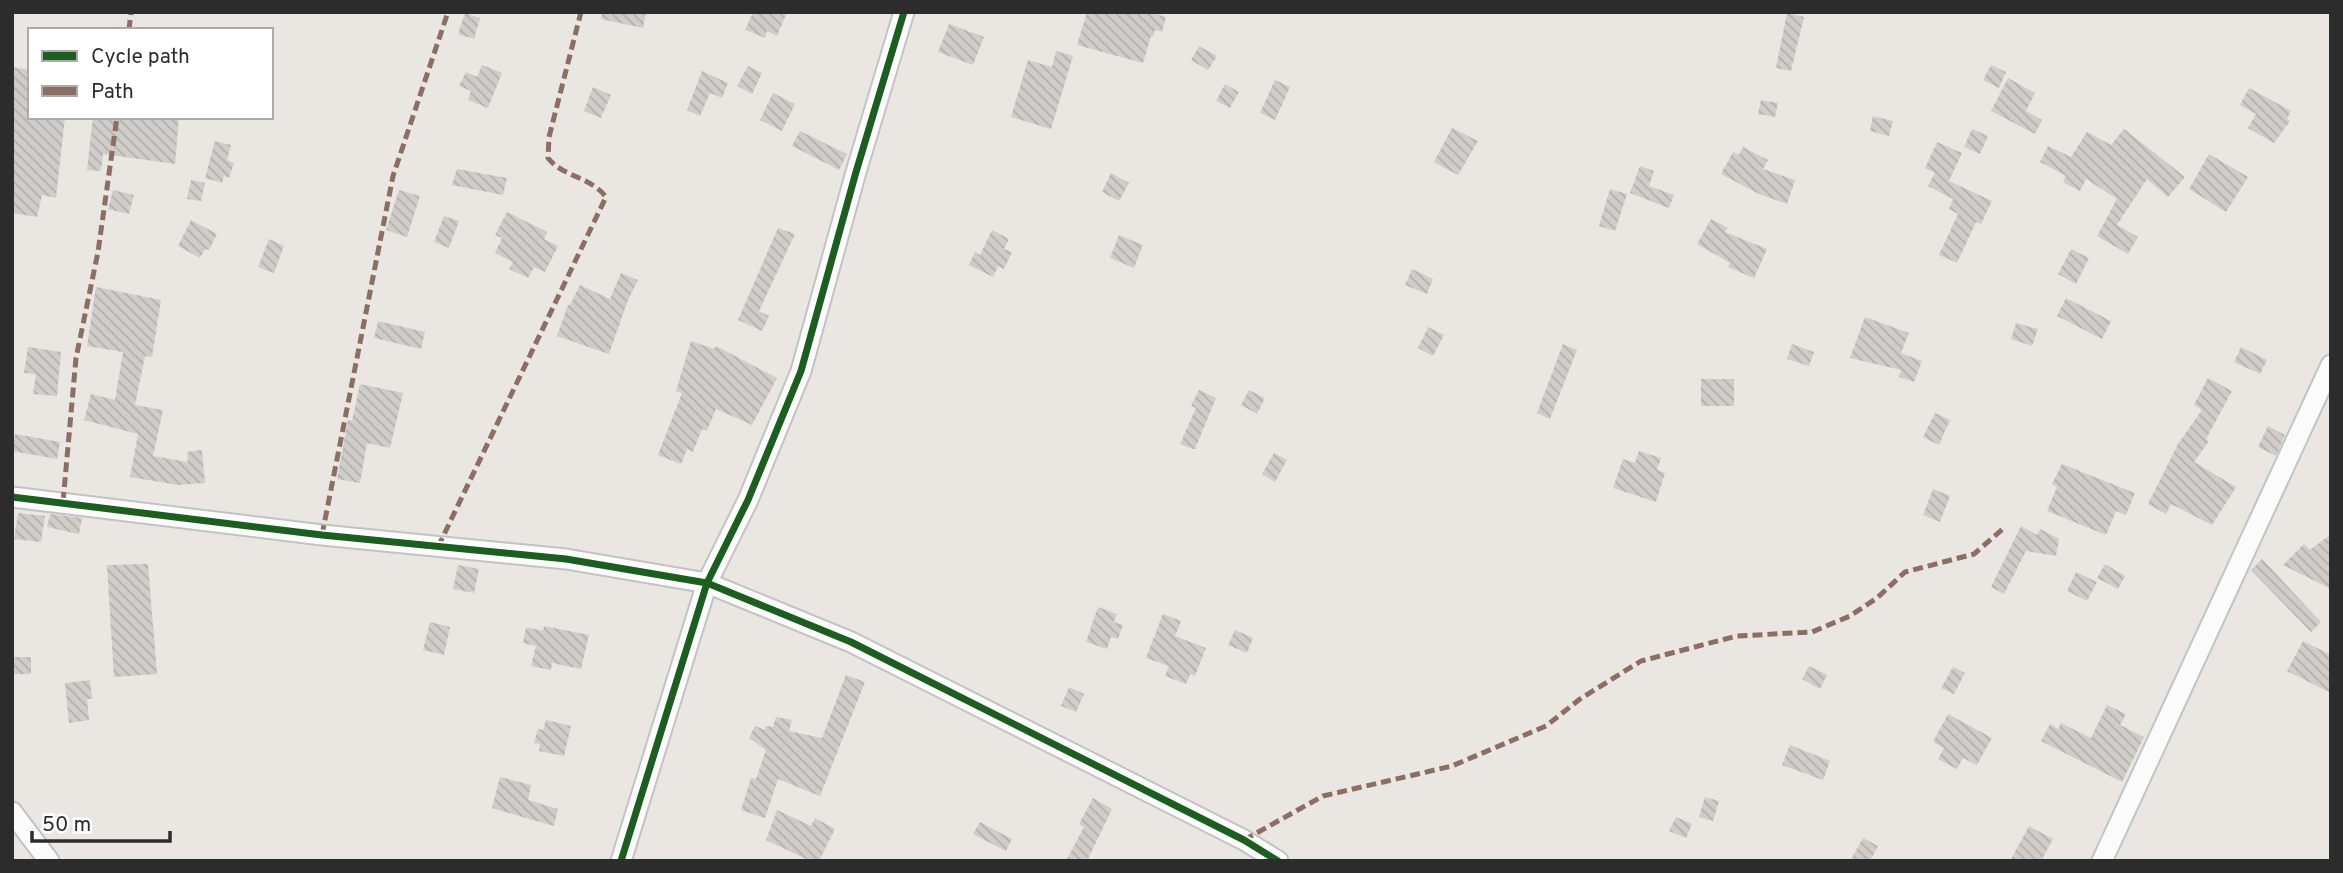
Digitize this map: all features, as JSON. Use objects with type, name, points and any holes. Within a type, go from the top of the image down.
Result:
[{"type":"street","points":[[621,861],[707,583],[748,500],[801,371],[904,12]]},
{"type":"street","points":[[2102,861],[2331,365]]},
{"type":"street","points":[[12,497],[322,535],[566,559],[707,583],[851,642],[1244,839],[1278,861]]},
{"type":"street","points":[[12,812],[50,861]]},
{"type":"building","points":[[602,12],[646,12],[643,28],[601,19]]},
{"type":"building","points":[[753,12],[787,12],[777,36],[767,31],[765,38],[745,30]]},
{"type":"building","points":[[1087,12],[1149,12],[1166,17],[1162,32],[1155,30],[1153,37],[1151,36],[1143,63],[1077,45]]},
{"type":"building","points":[[465,13],[480,18],[474,39],[458,34]]},
{"type":"building","points":[[1787,13],[1804,17],[1791,71],[1776,68]]},
{"type":"building","points":[[949,24],[984,37],[973,65],[938,52]]},
{"type":"building","points":[[1199,46],[1217,56],[1208,70],[1191,60]]},
{"type":"building","points":[[1056,51],[1073,56],[1051,129],[1011,117],[1028,60],[1052,67]]},
{"type":"building","points":[[482,65],[502,73],[488,108],[468,100],[471,91],[459,86],[466,72],[477,77]]},
{"type":"building","points":[[1991,65],[2006,72],[1999,88],[1983,80]]},
{"type":"building","points":[[748,66],[762,73],[752,94],[737,86]]},
{"type":"building","points":[[12,67],[28,70],[28,119],[65,119],[56,198],[42,195],[37,217],[12,213]]},
{"type":"building","points":[[702,71],[728,83],[722,98],[710,93],[700,116],[687,110]]},
{"type":"building","points":[[2008,78],[2035,93],[2026,111],[2042,120],[2035,134],[1991,111]]},
{"type":"building","points":[[1275,80],[1290,87],[1275,120],[1260,113]]},
{"type":"building","points":[[1225,84],[1239,92],[1230,108],[1216,101]]},
{"type":"building","points":[[593,87],[611,95],[601,118],[584,111]]},
{"type":"building","points":[[2249,88],[2291,111],[2287,119],[2290,121],[2274,143],[2248,128],[2256,114],[2240,105]]},
{"type":"building","points":[[773,93],[795,104],[782,131],[760,120]]},
{"type":"building","points":[[1761,100],[1778,103],[1775,117],[1758,114]]},
{"type":"building","points":[[1873,116],[1893,121],[1889,136],[1870,131]]},
{"type":"building","points":[[93,119],[179,119],[175,164],[103,154],[101,171],[87,170]]},
{"type":"building","points":[[1452,128],[1478,141],[1458,175],[1434,162]]},
{"type":"building","points":[[1972,129],[1988,136],[1980,154],[1964,147]]},
{"type":"building","points":[[2124,129],[2185,177],[2168,197],[2147,179],[2117,225],[2138,237],[2128,254],[2097,236],[2117,199],[2086,179],[2080,191],[2063,182],[2066,176],[2040,162],[2048,146],[2071,157],[2087,132],[2111,145]]},
{"type":"building","points":[[800,131],[847,154],[839,170],[792,146]]},
{"type":"building","points":[[215,141],[231,145],[227,160],[234,163],[229,178],[224,176],[222,183],[205,178]]},
{"type":"building","points":[[1937,142],[1962,153],[1949,181],[1992,201],[1981,224],[1976,222],[1957,263],[1939,255],[1958,214],[1949,209],[1953,199],[1928,186],[1935,173],[1925,168]]},
{"type":"building","points":[[1743,147],[1768,160],[1763,169],[1795,180],[1787,204],[1759,194],[1721,174],[1733,152],[1739,155]]},
{"type":"building","points":[[2209,154],[2248,177],[2226,212],[2189,189]]},
{"type":"building","points":[[1640,166],[1654,171],[1649,186],[1674,195],[1669,208],[1630,193]]},
{"type":"building","points":[[457,169],[507,178],[503,195],[452,185]]},
{"type":"building","points":[[1111,173],[1129,183],[1119,201],[1102,192]]},
{"type":"building","points":[[191,180],[205,183],[201,201],[187,199]]},
{"type":"building","points":[[1610,189],[1627,194],[1615,231],[1599,226]]},
{"type":"building","points":[[113,190],[134,195],[129,214],[108,209]]},
{"type":"building","points":[[399,190],[420,196],[407,237],[386,230]]},
{"type":"building","points":[[507,212],[547,232],[544,239],[558,246],[545,272],[534,267],[528,278],[509,269],[513,262],[495,253],[502,238],[495,235]]},
{"type":"building","points":[[444,216],[459,221],[449,248],[434,242]]},
{"type":"building","points":[[1711,219],[1728,228],[1725,232],[1767,249],[1754,278],[1728,267],[1730,263],[1697,244]]},
{"type":"building","points":[[191,220],[217,234],[209,250],[205,249],[200,258],[178,246]]},
{"type":"building","points":[[778,228],[795,234],[759,311],[769,316],[762,331],[738,320]]},
{"type":"building","points":[[992,230],[1009,239],[1004,249],[1012,252],[1004,269],[998,266],[993,277],[969,265],[975,252],[980,255]]},
{"type":"building","points":[[1119,235],[1143,245],[1134,268],[1110,258]]},
{"type":"building","points":[[269,239],[284,246],[274,273],[258,267]]},
{"type":"building","points":[[2071,249],[2089,258],[2076,284],[2058,274]]},
{"type":"building","points":[[1412,269],[1433,279],[1427,294],[1405,285]]},
{"type":"building","points":[[621,273],[638,280],[609,354],[557,336],[568,305],[580,285],[610,299]]},
{"type":"building","points":[[96,287],[161,300],[152,357],[145,356],[135,405],[163,410],[153,456],[188,462],[187,452],[202,450],[205,483],[178,485],[130,477],[138,434],[84,420],[91,394],[115,400],[123,352],[87,346]]},
{"type":"building","points":[[2066,298],[2111,321],[2102,339],[2057,316]]},
{"type":"building","points":[[1865,317],[1909,333],[1901,353],[1922,361],[1914,382],[1899,377],[1901,370],[1850,358]]},
{"type":"building","points":[[378,321],[425,332],[421,349],[374,338]]},
{"type":"building","points":[[2016,323],[2038,329],[2032,346],[2011,339]]},
{"type":"building","points":[[1428,327],[1444,335],[1433,356],[1418,348]]},
{"type":"building","points":[[691,341],[714,349],[716,346],[777,378],[752,425],[716,409],[707,431],[702,429],[693,452],[687,449],[681,464],[658,455],[682,393],[676,391]]},
{"type":"building","points":[[1563,344],[1577,350],[1550,419],[1537,413]]},
{"type":"building","points":[[1792,344],[1814,352],[1809,366],[1787,359]]},
{"type":"building","points":[[28,347],[61,352],[57,396],[33,394],[36,374],[24,373]]},
{"type":"building","points":[[2241,347],[2267,360],[2260,374],[2234,362]]},
{"type":"building","points":[[2208,378],[2232,391],[2206,439],[2209,441],[2194,462],[2236,487],[2212,525],[2171,504],[2166,514],[2148,504],[2178,444],[2202,410],[2194,405]]},
{"type":"building","points":[[1701,379],[1734,379],[1734,406],[1701,406]]},
{"type":"building","points":[[360,384],[403,393],[390,448],[367,443],[360,483],[337,479],[348,420],[352,421]]},
{"type":"building","points":[[1199,390],[1216,398],[1195,449],[1192,449],[1180,444],[1196,408],[1191,406]]},
{"type":"building","points":[[1249,390],[1265,398],[1257,414],[1241,405]]},
{"type":"building","points":[[1935,413],[1950,420],[1939,445],[1923,437]]},
{"type":"building","points":[[2268,426],[2285,435],[2276,456],[2258,447]]},
{"type":"building","points":[[15,434],[60,442],[57,459],[12,451]]},
{"type":"building","points":[[1639,451],[1661,458],[1657,470],[1665,473],[1656,502],[1613,488],[1623,459],[1635,463]]},
{"type":"building","points":[[1274,453],[1287,460],[1275,482],[1262,474]]},
{"type":"building","points":[[2062,464],[2135,493],[2126,515],[2116,511],[2106,535],[2047,511],[2057,487],[2052,484]]},
{"type":"building","points":[[1933,489],[1950,496],[1940,522],[1923,515]]},
{"type":"building","points":[[18,513],[45,516],[41,542],[14,539]]},
{"type":"building","points":[[50,514],[82,518],[79,534],[47,527]]},
{"type":"building","points":[[2021,526],[2037,535],[2040,529],[2059,539],[2056,556],[2026,551],[2004,594],[1991,587]]},
{"type":"building","points":[[2331,534],[2331,589],[2283,565],[2304,544],[2310,550]]},
{"type":"building","points":[[2262,559],[2321,622],[2311,632],[2251,570]]},
{"type":"building","points":[[148,564],[157,674],[114,677],[107,565]]},
{"type":"building","points":[[2105,564],[2125,576],[2118,589],[2097,578]]},
{"type":"building","points":[[458,565],[479,569],[474,593],[453,589]]},
{"type":"building","points":[[2076,572],[2097,582],[2087,601],[2067,591]]},
{"type":"building","points":[[1098,607],[1117,614],[1114,622],[1123,625],[1118,639],[1111,637],[1107,649],[1086,642]]},
{"type":"building","points":[[1163,614],[1181,621],[1175,636],[1206,648],[1195,676],[1190,674],[1186,684],[1165,676],[1169,666],[1146,658]]},
{"type":"building","points":[[430,622],[450,627],[444,655],[423,650]]},
{"type":"building","points":[[544,626],[589,635],[581,669],[552,663],[551,670],[531,666],[536,646],[523,643],[526,627],[543,631]]},
{"type":"building","points":[[1235,630],[1253,638],[1247,653],[1228,645]]},
{"type":"building","points":[[2303,641],[2331,655],[2331,693],[2287,671]]},
{"type":"building","points":[[12,657],[31,657],[31,674],[12,674]]},
{"type":"building","points":[[1809,666],[1827,675],[1820,689],[1802,679]]},
{"type":"building","points":[[1953,667],[1965,673],[1954,694],[1941,688]]},
{"type":"building","points":[[846,675],[865,682],[820,796],[778,779],[765,818],[741,810],[751,778],[756,779],[766,750],[749,738],[755,726],[765,730],[766,726],[773,727],[776,717],[792,720],[789,731],[822,738]]},
{"type":"building","points":[[90,680],[92,699],[87,699],[89,720],[69,723],[65,683]]},
{"type":"building","points":[[1069,687],[1084,694],[1076,712],[1061,706]]},
{"type":"building","points":[[2107,705],[2126,714],[2120,725],[2144,737],[2122,782],[2041,741],[2050,724],[2058,729],[2061,723],[2091,738]]},
{"type":"building","points":[[1948,714],[1992,738],[1977,765],[1963,758],[1957,769],[1938,759],[1944,748],[1933,742]]},
{"type":"building","points":[[546,720],[571,726],[564,756],[539,751],[540,744],[534,743],[538,729],[543,730]]},
{"type":"building","points":[[1790,745],[1830,761],[1823,780],[1782,765]]},
{"type":"building","points":[[500,777],[531,785],[528,800],[558,809],[554,826],[492,808]]},
{"type":"building","points":[[1705,797],[1719,801],[1713,821],[1699,817]]},
{"type":"building","points":[[1093,798],[1112,809],[1087,861],[1066,861],[1084,827],[1079,824]]},
{"type":"building","points":[[777,810],[811,826],[815,818],[835,829],[819,861],[810,861],[766,840]]},
{"type":"building","points":[[1676,817],[1692,824],[1686,838],[1669,831]]},
{"type":"building","points":[[980,822],[1012,839],[1006,851],[973,834]]},
{"type":"building","points":[[2029,826],[2053,839],[2041,861],[2010,861]]},
{"type":"building","points":[[1863,838],[1878,846],[1870,861],[1850,861]]},
{"type":"marked path","points":[[129,28],[131,12]]},
{"type":"marked path","points":[[322,535],[393,176],[448,12]]},
{"type":"marked path","points":[[438,547],[606,197],[593,185],[561,169],[548,158],[549,137],[581,12]]},
{"type":"marked path","points":[[63,502],[76,358],[98,252],[117,119]]},
{"type":"marked path","points":[[1244,840],[1323,796],[1452,766],[1546,726],[1580,699],[1641,661],[1737,636],[1812,632],[1850,616],[1877,598],[1905,572],[1974,554],[2005,527]]},
{"type":"cycle path","points":[[621,861],[707,583],[748,500],[801,371],[904,12]]},
{"type":"cycle path","points":[[12,497],[322,535],[566,559],[707,583],[851,642],[1244,840],[1278,861]]}]
